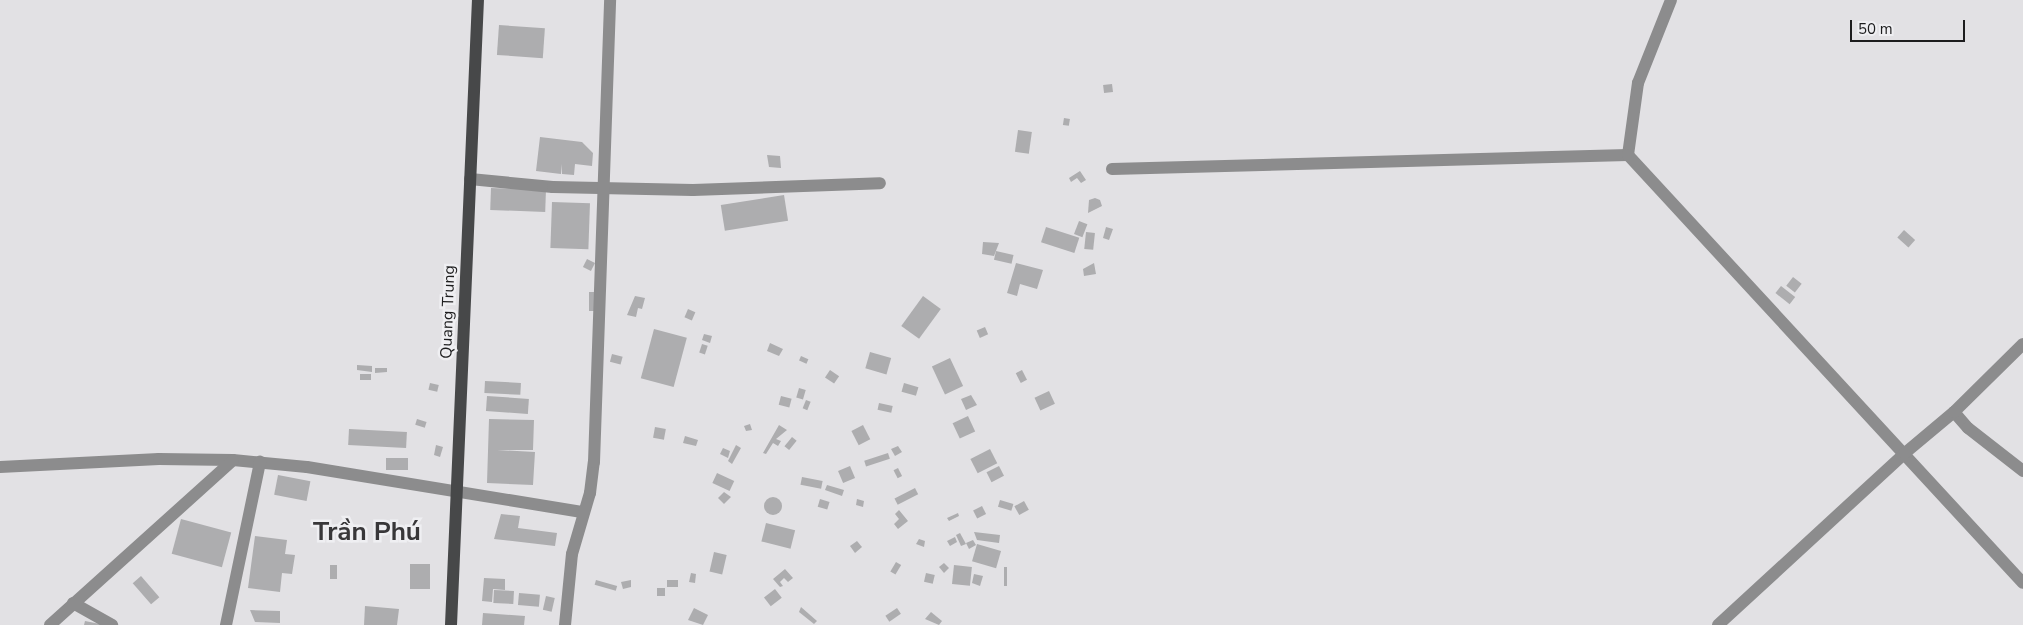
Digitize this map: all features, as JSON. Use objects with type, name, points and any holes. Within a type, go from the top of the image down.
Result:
[{"type":"main road","name":"Quang Trung","points":[[451,625],[478,0]]},
{"type":"street","points":[[565,625],[572,554],[590,493],[594,462],[605,188],[610,0]]},
{"type":"street","points":[[1628,156],[1638,83],[1671,0]]},
{"type":"street","points":[[1112,170],[1628,156],[2023,583]]},
{"type":"street","points":[[470,179],[554,187],[712,190],[880,183]]},
{"type":"street","points":[[1718,625],[1904,453],[1954,412],[2023,344]]},
{"type":"street","points":[[1954,412],[1968,428],[2023,471]]},
{"type":"street","points":[[0,467],[159,459],[260,462],[583,512]]},
{"type":"street","points":[[50,625],[234,460]]},
{"type":"street","points":[[226,625],[260,462]]},
{"type":"street","points":[[73,603],[112,625]]},
{"type":"building","points":[[499,25],[545,28],[543,58],[497,55]]},
{"type":"building","points":[[1112,84],[1113,92],[1104,93],[1103,85]]},
{"type":"building","points":[[1064,118],[1070,119],[1069,126],[1063,125]]},
{"type":"building","points":[[1018,130],[1032,132],[1029,154],[1015,152]]},
{"type":"building","points":[[540,137],[582,142],[593,153],[592,166],[575,164],[574,175],[562,174],[562,164],[561,174],[536,171]]},
{"type":"building","points":[[767,155],[780,156],[781,168],[769,167]]},
{"type":"building","points":[[1080,171],[1086,180],[1081,183],[1077,178],[1071,182],[1069,178]]},
{"type":"building","points":[[491,188],[546,190],[545,212],[490,210]]},
{"type":"building","points":[[784,195],[788,221],[725,231],[721,205]]},
{"type":"building","points":[[1095,198],[1100,200],[1102,206],[1088,213],[1089,200]]},
{"type":"building","points":[[552,202],[590,203],[588,249],[550,248]]},
{"type":"building","points":[[1079,221],[1087,224],[1082,237],[1074,234]]},
{"type":"building","points":[[1046,227],[1079,238],[1074,253],[1041,242]]},
{"type":"building","points":[[1106,227],[1113,229],[1109,240],[1103,238]]},
{"type":"building","points":[[1904,230],[1915,240],[1908,247],[1897,237]]},
{"type":"building","points":[[1086,232],[1095,233],[1093,250],[1084,249]]},
{"type":"building","points":[[983,242],[999,243],[994,256],[982,254]]},
{"type":"building","points":[[996,251],[1014,255],[1012,264],[994,260]]},
{"type":"building","points":[[587,259],[595,263],[591,271],[583,267]]},
{"type":"building","points":[[1016,263],[1043,270],[1037,289],[1020,284],[1017,296],[1007,293]]},
{"type":"building","points":[[1094,263],[1096,274],[1084,276],[1083,269]]},
{"type":"building","points":[[1793,277],[1802,284],[1795,292],[1786,286]]},
{"type":"building","points":[[1781,286],[1795,297],[1790,304],[1775,293]]},
{"type":"building","points":[[589,292],[596,292],[596,311],[589,311]]},
{"type":"building","points":[[635,296],[645,298],[642,309],[638,308],[636,317],[627,315]]},
{"type":"building","points":[[923,296],[941,309],[919,339],[901,326]]},
{"type":"building","points":[[688,309],[695,312],[692,320],[684,317]]},
{"type":"building","points":[[985,327],[988,334],[980,338],[977,331]]},
{"type":"building","points":[[654,329],[687,338],[674,387],[641,378]]},
{"type":"building","points":[[704,334],[712,336],[710,343],[702,340]]},
{"type":"building","points":[[770,343],[783,349],[779,356],[767,351]]},
{"type":"building","points":[[702,344],[708,346],[705,354],[699,353]]},
{"type":"building","points":[[870,352],[891,358],[886,374],[865,368]]},
{"type":"building","points":[[612,354],[623,357],[621,365],[610,362]]},
{"type":"building","points":[[801,356],[808,359],[806,364],[799,361]]},
{"type":"building","points":[[950,358],[963,386],[945,395],[932,366]]},
{"type":"building","points":[[357,365],[372,366],[372,372],[357,370]]},
{"type":"building","points":[[375,368],[387,368],[387,372],[375,373]]},
{"type":"building","points":[[830,370],[839,376],[834,384],[825,377]]},
{"type":"building","points":[[1022,370],[1027,380],[1021,383],[1016,373]]},
{"type":"building","points":[[360,374],[371,374],[371,380],[360,380]]},
{"type":"building","points":[[485,381],[521,383],[520,395],[484,393]]},
{"type":"building","points":[[430,383],[439,385],[437,392],[428,390]]},
{"type":"building","points":[[904,383],[918,387],[916,396],[902,392]]},
{"type":"building","points":[[799,388],[806,390],[803,400],[796,398]]},
{"type":"building","points":[[1049,391],[1055,404],[1040,410],[1034,398]]},
{"type":"building","points":[[971,395],[977,405],[966,410],[961,399]]},
{"type":"building","points":[[487,396],[529,399],[528,414],[486,411]]},
{"type":"building","points":[[781,396],[792,399],[789,408],[779,405]]},
{"type":"building","points":[[806,400],[811,402],[807,410],[803,408]]},
{"type":"building","points":[[879,403],[893,406],[891,413],[878,410]]},
{"type":"building","points":[[968,416],[975,431],[960,439],[953,423]]},
{"type":"building","points":[[417,419],[427,422],[425,428],[415,425]]},
{"type":"building","points":[[489,419],[534,420],[533,450],[497,450],[535,452],[533,485],[487,483]]},
{"type":"building","points":[[750,424],[752,430],[746,431],[744,426]]},
{"type":"building","points":[[779,425],[787,430],[776,439],[781,441],[778,446],[773,443],[766,454],[763,453]]},
{"type":"building","points":[[863,425],[870,439],[859,445],[851,431]]},
{"type":"building","points":[[655,427],[666,429],[664,440],[653,438]]},
{"type":"building","points":[[349,429],[407,432],[406,448],[348,445]]},
{"type":"building","points":[[685,436],[698,440],[696,446],[683,443]]},
{"type":"building","points":[[792,437],[797,441],[789,450],[784,446]]},
{"type":"building","points":[[436,445],[443,447],[440,457],[434,455]]},
{"type":"building","points":[[736,445],[741,448],[732,464],[728,461]]},
{"type":"building","points":[[898,446],[902,452],[895,456],[891,449]]},
{"type":"building","points":[[723,448],[730,451],[728,458],[720,454]]},
{"type":"building","points":[[990,449],[997,463],[978,473],[970,459]]},
{"type":"building","points":[[888,453],[890,459],[866,466],[864,461]]},
{"type":"building","points":[[386,458],[408,458],[408,470],[386,470]]},
{"type":"building","points":[[850,466],[855,478],[843,483],[838,471]]},
{"type":"building","points":[[999,466],[1004,476],[992,482],[987,472]]},
{"type":"building","points":[[898,468],[902,476],[898,478],[894,470]]},
{"type":"building","points":[[717,473],[734,481],[730,491],[712,483]]},
{"type":"building","points":[[278,475],[310,481],[307,501],[274,495]]},
{"type":"building","points":[[802,477],[823,481],[821,489],[800,485]]},
{"type":"building","points":[[827,485],[844,490],[842,496],[825,490]]},
{"type":"building","points":[[915,488],[918,494],[898,505],[895,498]]},
{"type":"building","points":[[724,492],[731,497],[724,504],[718,498]]},
{"type":"building","points":[[773,497],[779,500],[782,506],[779,512],[773,515],[767,512],[764,506],[767,500]]},
{"type":"building","points":[[820,499],[830,502],[827,510],[818,507]]},
{"type":"building","points":[[857,499],[864,501],[863,507],[856,505]]},
{"type":"building","points":[[1000,500],[1013,504],[1011,511],[998,507]]},
{"type":"building","points":[[1024,501],[1029,510],[1019,515],[1014,506]]},
{"type":"building","points":[[982,506],[986,514],[977,519],[973,511]]},
{"type":"building","points":[[899,510],[908,521],[898,529],[894,524],[899,519],[895,514]]},
{"type":"building","points":[[958,513],[959,516],[949,521],[947,518]]},
{"type":"building","points":[[501,514],[520,516],[518,528],[557,533],[555,546],[494,539]]},
{"type":"building","points":[[181,519],[231,532],[222,567],[172,554]]},
{"type":"building","points":[[766,523],[795,530],[791,549],[761,541]]},
{"type":"building","points":[[974,532],[1000,535],[999,543],[977,540]]},
{"type":"building","points":[[960,533],[966,544],[961,546],[956,535]]},
{"type":"building","points":[[255,536],[287,540],[285,554],[295,555],[292,574],[282,573],[280,592],[248,588]]},
{"type":"building","points":[[955,537],[957,542],[950,546],[947,541]]},
{"type":"building","points":[[919,539],[925,541],[924,547],[916,544]]},
{"type":"building","points":[[973,540],[976,545],[969,549],[966,543]]},
{"type":"building","points":[[857,541],[862,547],[855,553],[850,546]]},
{"type":"building","points":[[977,544],[1001,551],[996,568],[972,561]]},
{"type":"building","points":[[714,552],[727,555],[722,574],[710,571]]},
{"type":"building","points":[[896,562],[901,565],[895,575],[890,571]]},
{"type":"building","points":[[944,563],[949,568],[944,573],[939,567]]},
{"type":"building","points":[[410,564],[430,564],[430,589],[410,589]]},
{"type":"building","points":[[330,565],[337,565],[337,579],[330,579]]},
{"type":"building","points":[[954,565],[972,567],[970,586],[952,584]]},
{"type":"building","points":[[1004,567],[1007,567],[1007,586],[1004,586]]},
{"type":"building","points":[[785,569],[793,578],[788,582],[784,578],[780,582],[783,586],[780,587],[773,579]]},
{"type":"building","points":[[691,573],[696,574],[695,583],[689,582]]},
{"type":"building","points":[[926,573],[935,575],[933,584],[924,582]]},
{"type":"building","points":[[974,574],[983,576],[980,586],[972,583]]},
{"type":"building","points":[[141,576],[159,597],[151,604],[133,583]]},
{"type":"building","points":[[484,578],[505,579],[505,590],[493,589],[492,602],[482,601]]},
{"type":"building","points":[[596,580],[617,586],[616,591],[595,585]]},
{"type":"building","points":[[631,580],[631,587],[623,589],[621,582]]},
{"type":"building","points":[[667,580],[678,580],[678,587],[667,587]]},
{"type":"building","points":[[657,588],[665,588],[665,596],[657,596]]},
{"type":"building","points":[[775,589],[782,598],[771,606],[764,598]]},
{"type":"building","points":[[494,590],[514,591],[513,604],[493,603]]},
{"type":"building","points":[[519,593],[540,595],[539,607],[518,605]]},
{"type":"building","points":[[546,596],[555,598],[552,612],[543,610]]},
{"type":"building","points":[[365,606],[399,609],[397,625],[364,625]]},
{"type":"building","points":[[801,607],[817,621],[814,624],[799,612]]},
{"type":"building","points":[[694,608],[708,615],[703,625],[688,620]]},
{"type":"building","points":[[897,608],[901,614],[889,622],[885,616]]},
{"type":"building","points":[[250,610],[280,611],[280,623],[255,622]]},
{"type":"building","points":[[931,612],[942,621],[939,625],[925,619]]},
{"type":"building","points":[[483,613],[525,616],[524,625],[482,625]]},
{"type":"building","points":[[85,621],[100,624],[100,625],[84,625]]},
{"type":"district","name":"Trần Phú","points":[[367,532]]}]
